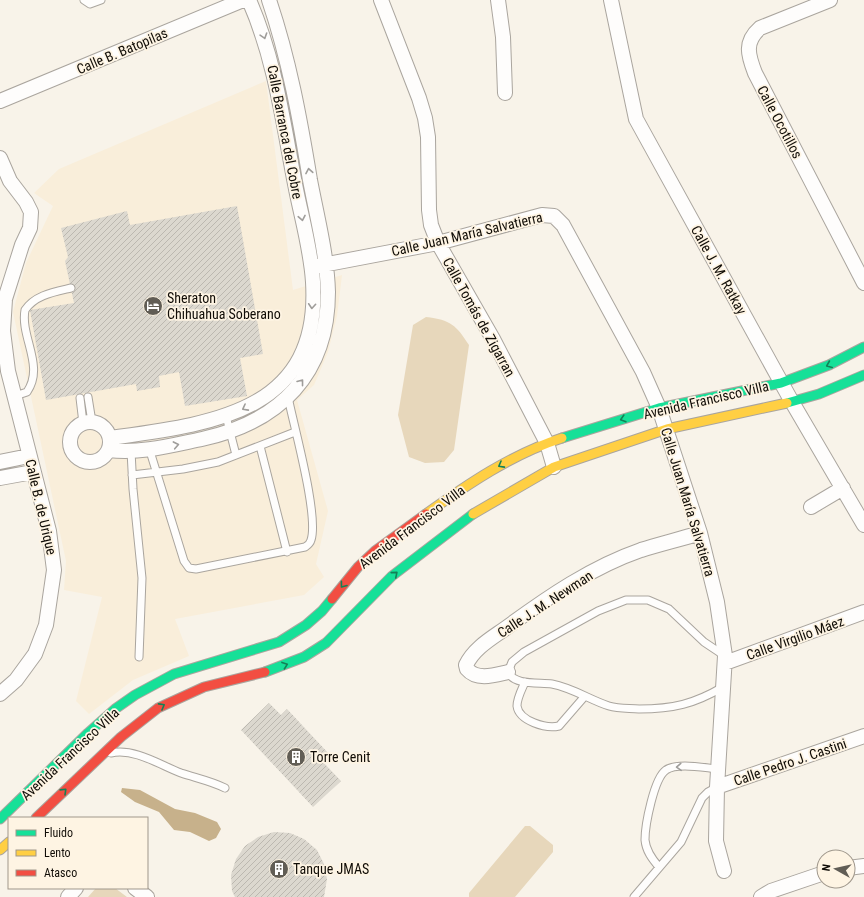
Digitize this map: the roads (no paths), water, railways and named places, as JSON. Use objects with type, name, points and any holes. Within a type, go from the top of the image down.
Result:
[{"type":"main road","name":"Avenida Francisco Villa","points":[[0,819],[115,709],[174,674],[279,642],[292,635],[322,611],[354,571],[375,551],[465,486],[503,464],[547,443],[659,408],[781,383],[829,365],[864,348]]},
{"type":"main road","name":"Avenida Francisco Villa","points":[[37,817],[135,724],[158,708],[177,698],[204,687],[260,674],[304,656],[326,643],[392,576],[441,538],[476,512],[554,467],[667,429],[792,402],[819,394],[864,375]]},
{"type":"main road","points":[[0,850],[8,843]]},
{"type":"street","name":"Calle B. Batopilas","points":[[0,101],[244,0]]},
{"type":"street","name":"Calle Barranca del Cobre","points":[[249,0],[264,37],[278,90],[318,266]]},
{"type":"street","name":"Calle Barranca del Cobre","points":[[269,0],[286,52],[294,86],[318,266]]},
{"type":"street","name":"Calle Tomás de Zigarran","points":[[381,0],[419,98],[425,118],[428,137],[429,210],[431,225],[438,243],[493,339],[547,443],[554,467]]},
{"type":"street","points":[[498,0],[503,37],[505,93]]},
{"type":"street","name":"Calle J. M. Ratkay","points":[[611,0],[636,119],[781,383],[864,525]]},
{"type":"street","name":"Calle Ocotillos","points":[[830,0],[760,28],[753,34],[749,42],[748,52],[755,73],[864,283]]},
{"type":"street","points":[[278,90],[294,86]]},
{"type":"street","name":"Calle B. de Urique","points":[[0,158],[10,181],[26,202],[32,218],[30,228],[22,245],[2,307],[3,331],[5,351],[15,396],[49,531],[54,570],[46,625],[35,654],[16,680],[0,694]]},
{"type":"street","name":"Calle Juan María Salvatierra","points":[[318,266],[438,243],[542,215],[554,216],[563,224],[643,372],[659,408],[700,533],[717,602],[725,660],[717,787],[716,841],[724,871]]},
{"type":"street","points":[[110,444],[131,451],[171,446],[231,432],[269,413],[288,397],[306,375],[312,347],[327,309],[318,266]]},
{"type":"street","points":[[110,444],[104,428],[88,423],[74,430],[70,441],[76,457],[92,463],[102,459],[110,444],[153,432],[226,416],[256,402],[280,384],[300,359],[312,347]]},
{"type":"street","points":[[0,462],[29,456]]},
{"type":"street","points":[[0,478],[33,472]]},
{"type":"street","points":[[811,507],[843,488]]},
{"type":"street","name":"Calle J. M. Newman","points":[[508,672],[484,676],[475,675],[467,669],[466,665],[474,654],[506,628],[555,593],[589,573],[642,550],[700,533]]},
{"type":"street","name":"Calle Virgilio Máez","points":[[725,660],[864,612]]},
{"type":"street","name":"Calle Pedro J. Castini","points":[[717,787],[864,736]]},
{"type":"street","points":[[761,897],[771,891],[816,876]]},
{"type":"street","points":[[68,897],[75,889]]},
{"type":"street","points":[[136,889],[147,897]]},
{"type":"lane","points":[[84,0],[90,4],[101,0]]},
{"type":"lane","points":[[15,396],[27,392],[33,380],[32,355],[24,324],[24,310],[28,305],[40,297],[71,288]]},
{"type":"lane","points":[[88,397],[88,423]]},
{"type":"lane","points":[[150,448],[156,473],[184,561],[189,568],[196,569],[298,550],[310,544],[313,532],[306,480],[288,397]]},
{"type":"lane","points":[[80,398],[88,423]]},
{"type":"lane","points":[[226,416],[236,455]]},
{"type":"lane","points":[[132,475],[200,466],[236,455],[295,432]]},
{"type":"lane","points":[[260,446],[287,552]]},
{"type":"lane","points":[[131,451],[142,578],[139,657]]},
{"type":"lane","points":[[724,686],[692,703],[669,708],[617,707],[552,684],[525,682],[513,679],[508,672],[512,662],[524,652],[598,611],[626,600],[648,600],[669,609],[725,660]]},
{"type":"lane","points":[[525,682],[517,702],[519,712],[525,718],[540,724],[554,727],[559,726],[585,696]]},
{"type":"lane","points":[[101,755],[117,752],[140,756],[225,788]]},
{"type":"lane","points":[[659,867],[647,850],[645,840],[655,788],[660,776],[666,770],[675,766],[718,769]]},
{"type":"lane","points":[[634,897],[681,842],[702,798],[708,792],[717,787]]},
{"type":"place","name":"Sheraton Chihuahua Soberano","points":[[153,306]]},
{"type":"place","name":"Torre Cenit","points":[[296,757]]},
{"type":"place","name":"Tanque JMAS","points":[[279,869]]}]
